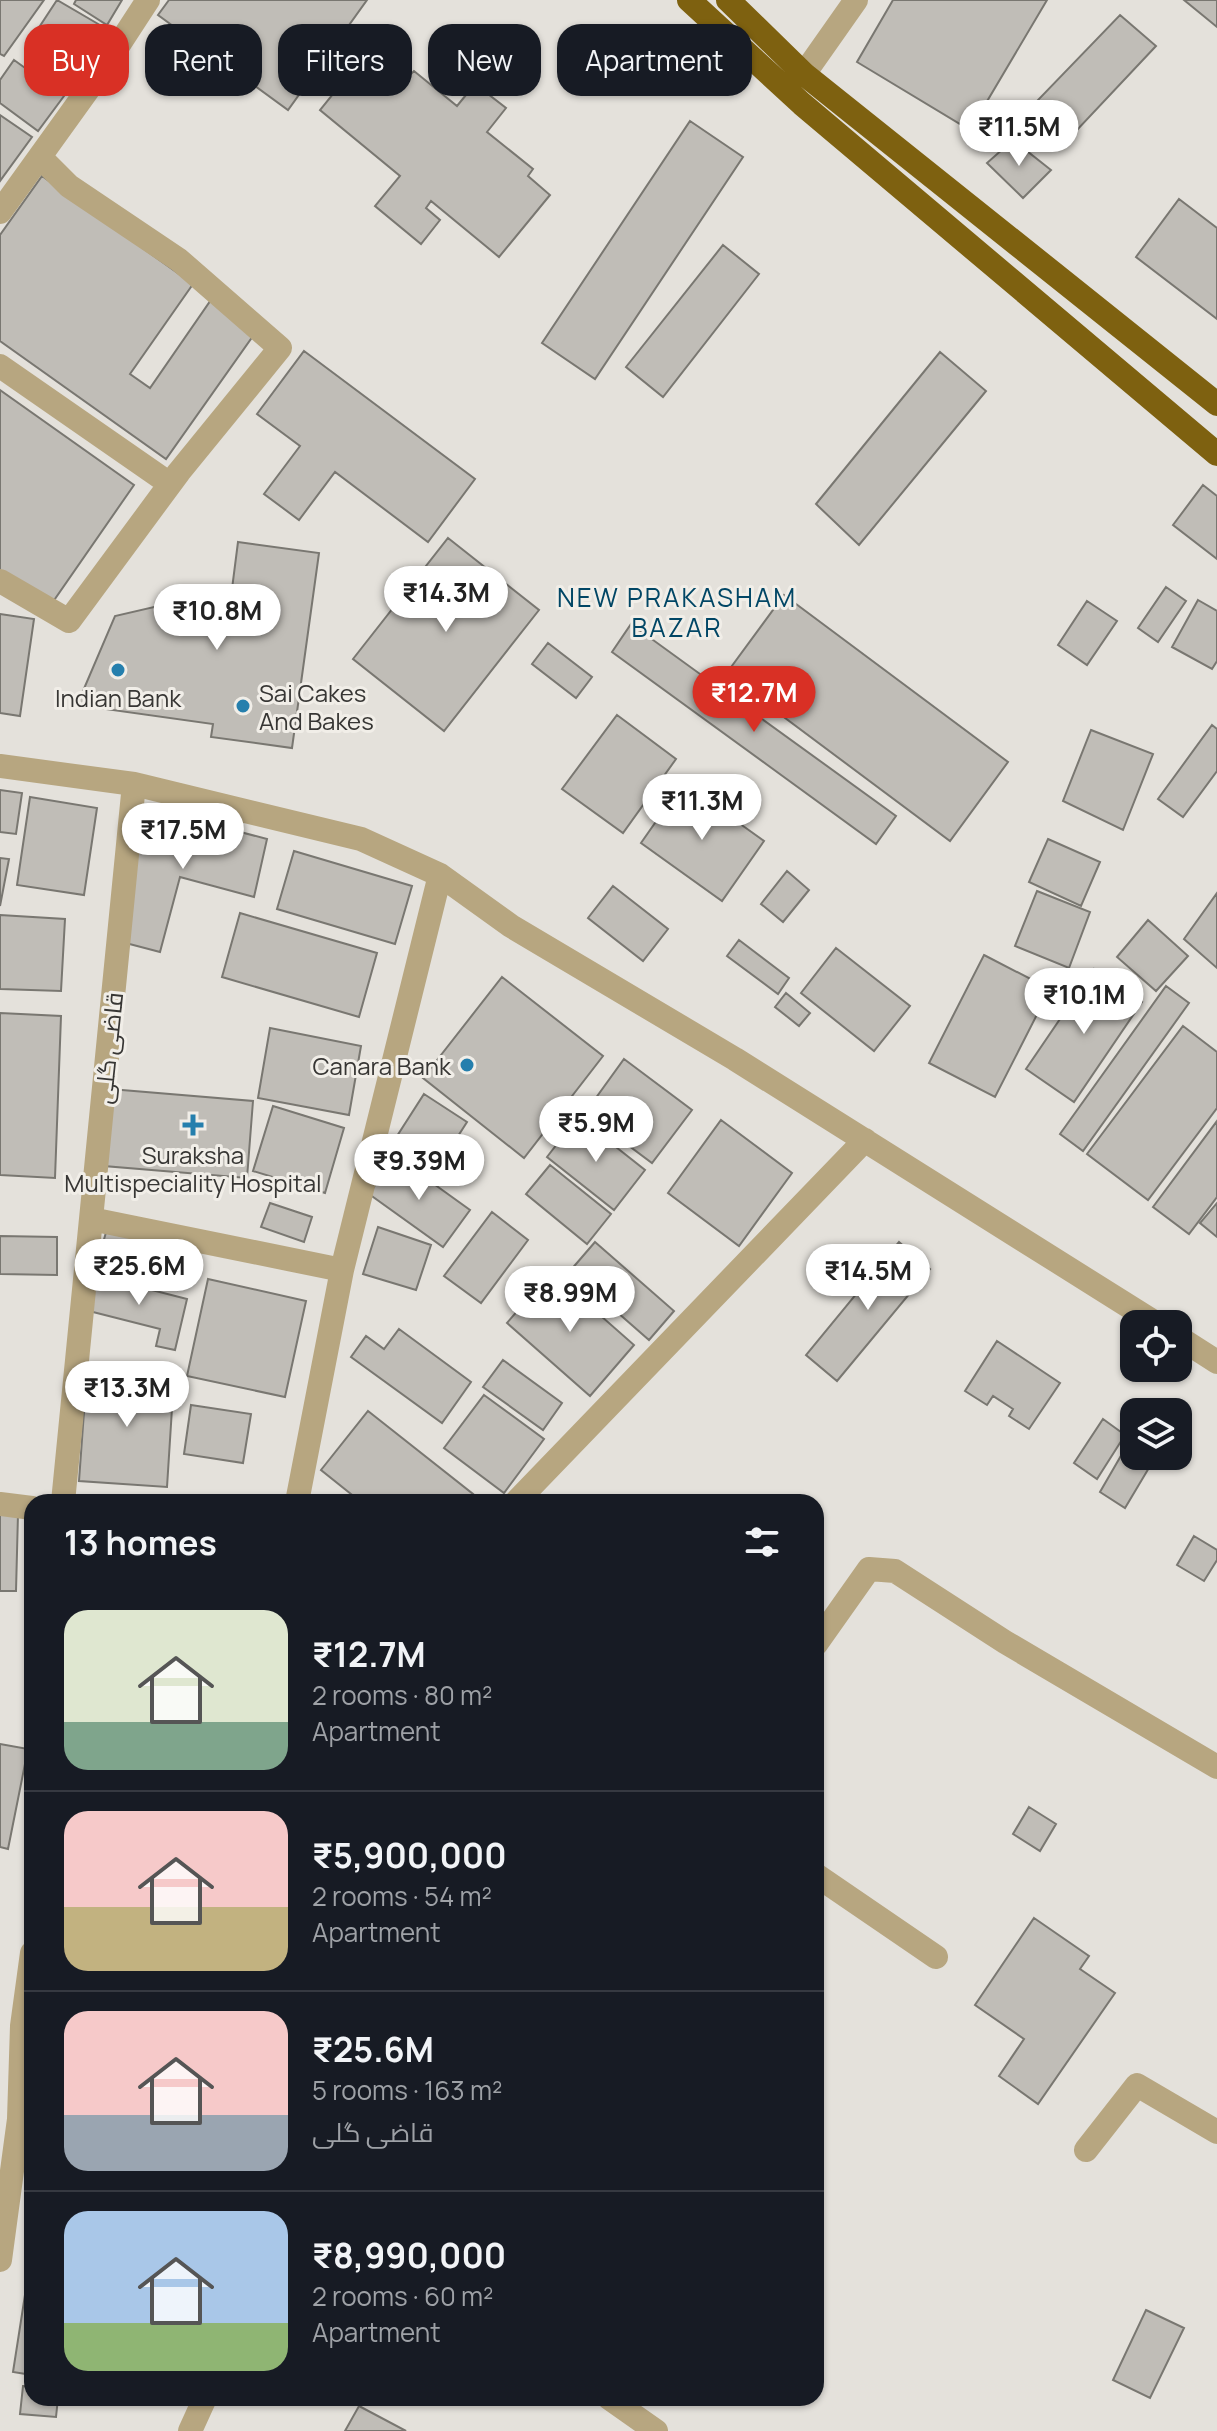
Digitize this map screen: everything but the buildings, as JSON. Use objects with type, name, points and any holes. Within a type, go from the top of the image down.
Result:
[{"type":"highway","points":[[689,0],[814,115],[1217,454]]},
{"type":"highway","points":[[728,0],[804,74],[1217,404]]},
{"type":"street","points":[[0,212],[148,0]]},
{"type":"street","points":[[804,74],[856,0]]},
{"type":"street","points":[[0,581],[69,621],[170,484],[280,348],[179,260],[69,186],[40,157]]},
{"type":"street","points":[[0,366],[170,484]]},
{"type":"street","points":[[0,766],[134,784],[361,839],[440,875],[511,926],[865,1140],[1135,1310]]},
{"type":"street","name":"قاضی گلی","points":[[64,1494],[134,784]]},
{"type":"street","points":[[299,1494],[342,1270],[440,875]]},
{"type":"street","points":[[524,1494],[865,1140]]},
{"type":"street","points":[[91,1219],[342,1270]]},
{"type":"street","points":[[1192,1346],[1217,1362]]},
{"type":"street","points":[[0,1504],[24,1507]]},
{"type":"street","points":[[824,1633],[869,1569],[895,1571],[1005,1642],[1217,1767]]},
{"type":"street","points":[[824,1880],[936,1957]]},
{"type":"street","points":[[0,2260],[10,2117],[24,2011]]},
{"type":"street","points":[[1086,2150],[1137,2085],[1217,2132]]},
{"type":"street","points":[[190,2431],[201,2406]]},
{"type":"street","points":[[620,2406],[656,2431]]},
{"type":"place","name":"Indian Bank","points":[[118,670]]},
{"type":"place","name":"Sai Cakes And Bakes","points":[[243,706]]},
{"type":"place","name":"Canara Bank","points":[[467,1065]]},
{"type":"place","name":"Suraksha Multispeciality Hospital","points":[[193,1125]]},
{"type":"district","name":"NEW PRAKASHAM BAZAR","points":[[677,612]]}]
